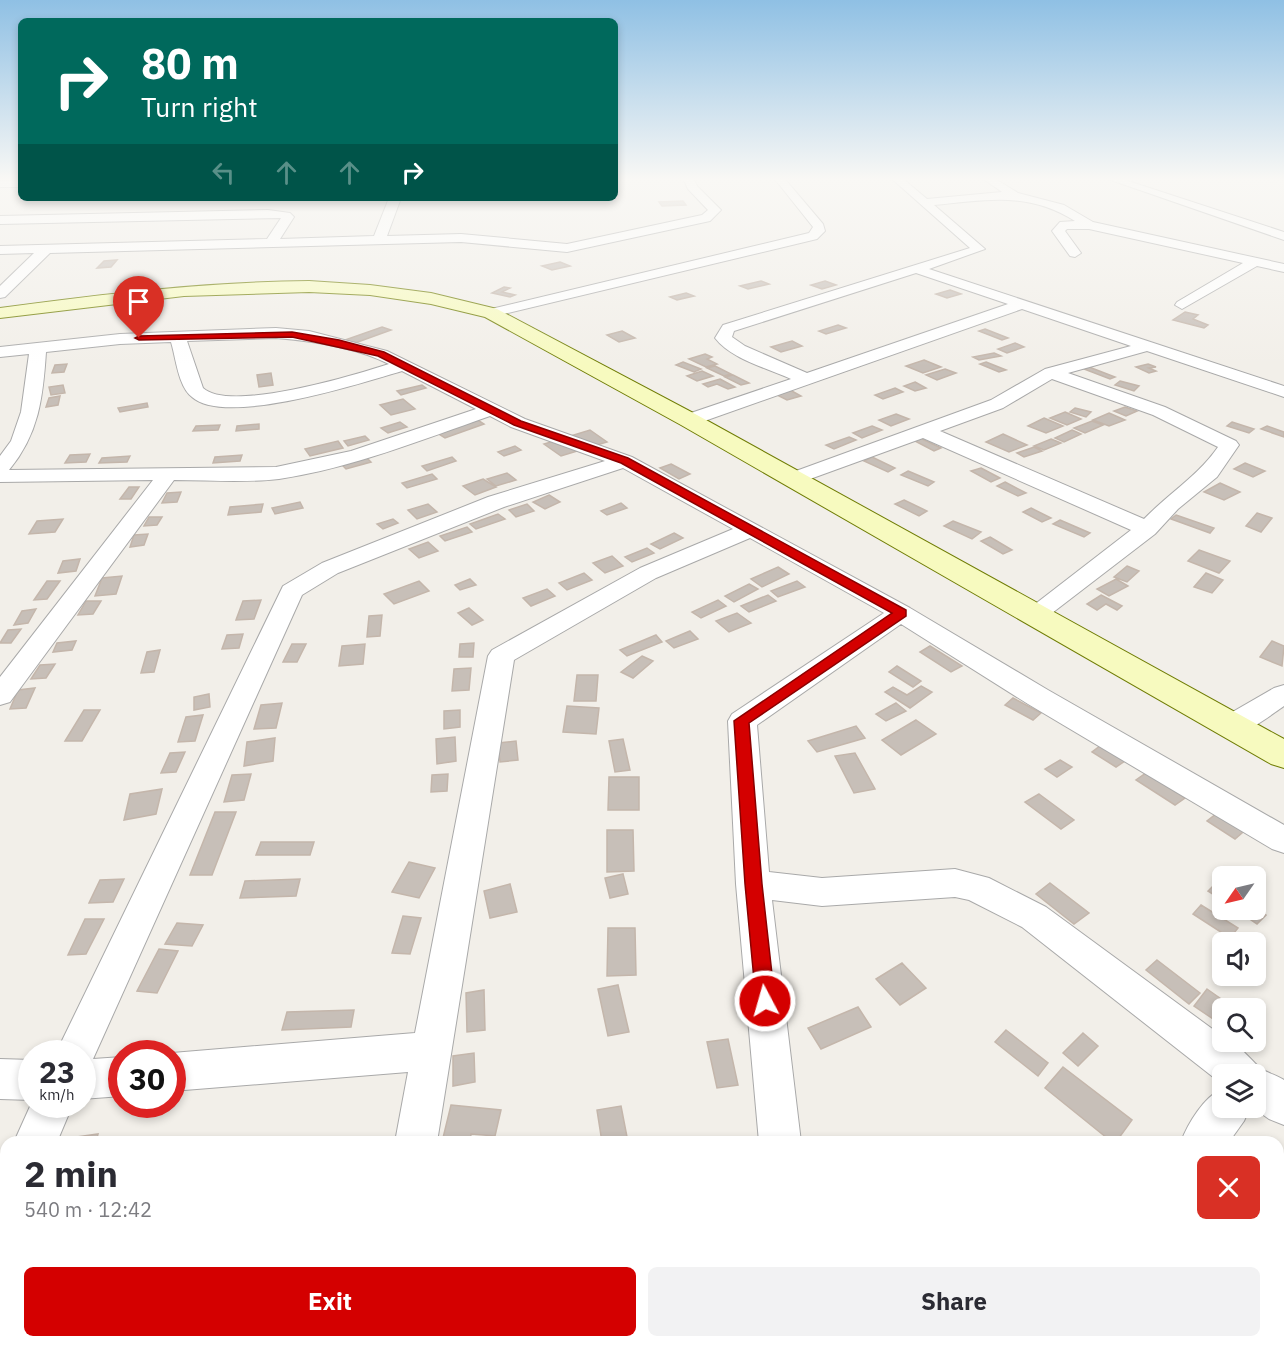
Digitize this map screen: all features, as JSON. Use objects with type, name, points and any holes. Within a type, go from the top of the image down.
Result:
[{"type":"street","points":[[0,250],[350,241]]},
{"type":"street","points":[[492,241],[567,248],[608,241]]},
{"type":"street","points":[[491,313],[793,241]]},
{"type":"street","points":[[806,379],[739,349],[723,338],[728,328],[919,270],[979,249],[970,241]]},
{"type":"street","points":[[1066,241],[1075,253]]},
{"type":"street","points":[[1160,241],[1284,268]]},
{"type":"street","points":[[0,294],[46,249]]},
{"type":"street","points":[[1182,305],[1255,262]]},
{"type":"street","points":[[919,270],[1284,392]]},
{"type":"street","points":[[0,313],[169,294],[301,288],[370,291],[466,306],[491,313],[689,420],[1284,755]]},
{"type":"street","points":[[689,420],[1022,304]]},
{"type":"street","points":[[0,352],[177,336],[258,333],[309,336],[381,354],[518,423],[625,460],[901,613],[1038,697],[1284,840]]},
{"type":"street","points":[[177,336],[195,391],[203,398],[220,401],[261,401],[299,396],[405,365]]},
{"type":"street","points":[[792,479],[997,404],[1051,373],[1148,346]]},
{"type":"street","points":[[0,468],[15,453],[26,432],[32,403],[38,348]]},
{"type":"street","points":[[1034,615],[1147,529],[1170,504],[1210,473],[1229,445],[1159,411],[1051,373]]},
{"type":"street","points":[[1261,384],[1284,377]]},
{"type":"street","points":[[0,476],[276,473],[333,463],[490,410]]},
{"type":"street","points":[[922,430],[1147,529]]},
{"type":"street","points":[[82,1040],[292,591],[330,568],[496,502],[625,460]]},
{"type":"street","points":[[0,696],[169,473]]},
{"type":"street","points":[[417,1136],[501,656],[648,573],[749,530]]},
{"type":"street","points":[[779,1136],[753,884],[742,721],[901,613]]},
{"type":"street","points":[[1232,725],[1284,694]]},
{"type":"street","points":[[753,884],[822,892],[898,885],[955,883],[977,888],[1003,899],[1034,917],[1228,1064]]},
{"type":"street","points":[[186,1071],[430,1051]]},
{"type":"street","points":[[0,1079],[18,1080]]},
{"type":"street","points":[[1266,1092],[1284,1105]]},
{"type":"street","points":[[38,1136],[46,1118]]},
{"type":"street","points":[[1207,1136],[1220,1118]]},
{"type":"building","points":[[117,260],[111,267],[97,268],[104,261]]},
{"type":"building","points":[[560,262],[570,266],[552,270],[542,266]]},
{"type":"building","points":[[761,281],[769,284],[748,289],[740,286]]},
{"type":"building","points":[[825,281],[836,285],[822,289],[811,285]]},
{"type":"building","points":[[504,287],[510,288],[502,292],[515,295],[510,297],[492,293]]},
{"type":"building","points":[[950,290],[961,294],[947,298],[936,294]]},
{"type":"building","points":[[686,293],[694,296],[677,300],[670,297]]},
{"type":"building","points":[[1185,312],[1198,315],[1193,319],[1208,325],[1204,328],[1173,320]]},
{"type":"building","points":[[838,325],[846,328],[826,334],[819,331]]},
{"type":"building","points":[[382,327],[391,330],[347,346],[339,342]]},
{"type":"building","points":[[985,329],[1008,338],[1002,340],[979,331]]},
{"type":"building","points":[[622,331],[635,338],[619,342],[607,335]]},
{"type":"building","points":[[792,341],[802,346],[781,352],[771,347]]},
{"type":"building","points":[[1015,343],[1024,347],[1007,353],[998,349]]},
{"type":"building","points":[[994,353],[1001,356],[979,360],[973,357]]},
{"type":"building","points":[[705,354],[712,357],[707,359],[717,364],[706,367],[689,359]]},
{"type":"building","points":[[924,360],[941,367],[923,373],[906,366]]},
{"type":"building","points":[[683,362],[701,369],[694,372],[676,365]]},
{"type":"building","points":[[986,362],[1006,370],[999,372],[980,364]]},
{"type":"building","points":[[67,364],[64,372],[52,373],[55,365]]},
{"type":"building","points":[[1148,364],[1156,367],[1149,368],[1156,371],[1149,373],[1136,367]]},
{"type":"building","points":[[715,366],[731,374],[724,376],[707,368]]},
{"type":"building","points":[[1089,367],[1115,377],[1110,379],[1084,369]]},
{"type":"building","points":[[945,369],[956,373],[937,380],[926,375]]},
{"type":"building","points":[[702,371],[713,376],[697,381],[687,376]]},
{"type":"building","points":[[271,373],[273,385],[259,387],[257,375]]},
{"type":"building","points":[[733,375],[749,383],[741,385],[725,377]]},
{"type":"building","points":[[720,379],[735,387],[728,389],[717,384],[708,387],[703,384]]},
{"type":"building","points":[[1120,381],[1139,386],[1134,391],[1115,385]]},
{"type":"building","points":[[915,382],[926,388],[915,391],[904,386]]},
{"type":"building","points":[[63,385],[65,393],[51,395],[49,387]]},
{"type":"building","points":[[422,385],[426,388],[401,395],[397,391]]},
{"type":"building","points":[[895,388],[903,392],[883,399],[875,395]]},
{"type":"building","points":[[790,390],[801,396],[787,400],[775,394]]},
{"type":"building","points":[[60,396],[58,405],[46,407],[49,398]]},
{"type":"building","points":[[403,399],[415,409],[391,415],[380,405]]},
{"type":"building","points":[[147,403],[148,407],[120,412],[118,408]]},
{"type":"building","points":[[1125,407],[1137,411],[1126,416],[1114,411]]},
{"type":"building","points":[[1075,408],[1091,412],[1086,417],[1070,412]]},
{"type":"building","points":[[1065,412],[1081,419],[1067,425],[1050,418]]},
{"type":"building","points":[[1109,413],[1125,420],[1109,426],[1093,420]]},
{"type":"building","points":[[896,414],[909,419],[891,426],[879,420]]},
{"type":"building","points":[[1044,418],[1063,426],[1046,433],[1028,426]]},
{"type":"building","points":[[476,419],[484,424],[445,438],[437,433]]},
{"type":"building","points":[[1092,421],[1103,425],[1085,433],[1074,428]]},
{"type":"building","points":[[400,422],[407,427],[388,433],[381,428]]},
{"type":"building","points":[[1232,422],[1254,429],[1249,433],[1227,426]]},
{"type":"building","points":[[259,424],[259,429],[236,431],[237,426]]},
{"type":"building","points":[[220,425],[218,430],[193,431],[196,426]]},
{"type":"building","points":[[872,426],[882,430],[862,438],[853,433]]},
{"type":"building","points":[[1267,426],[1284,432],[1284,437],[1261,429]]},
{"type":"building","points":[[590,430],[607,442],[561,456],[544,444]]},
{"type":"building","points":[[1072,430],[1081,434],[1064,442],[1055,438]]},
{"type":"building","points":[[1003,434],[1027,445],[1009,452],[986,442]]},
{"type":"building","points":[[365,436],[369,440],[348,446],[344,441]]},
{"type":"building","points":[[849,437],[856,440],[834,449],[826,445]]},
{"type":"building","points":[[918,437],[941,448],[934,451],[911,439]]},
{"type":"building","points":[[1051,439],[1061,443],[1044,450],[1034,446]]},
{"type":"building","points":[[338,441],[343,448],[310,456],[305,449]]},
{"type":"building","points":[[515,446],[521,450],[504,456],[498,452]]},
{"type":"building","points":[[1034,447],[1042,451],[1024,457],[1017,453]]},
{"type":"building","points":[[90,454],[86,462],[65,463],[70,455]]},
{"type":"building","points":[[242,455],[240,461],[213,463],[215,457]]},
{"type":"building","points":[[130,456],[127,462],[99,463],[102,458]]},
{"type":"building","points":[[366,457],[371,462],[346,469],[341,464]]},
{"type":"building","points":[[452,457],[456,461],[427,471],[422,466]]},
{"type":"building","points":[[872,457],[895,468],[888,472],[864,461]]},
{"type":"building","points":[[1245,463],[1265,471],[1253,477],[1234,469]]},
{"type":"building","points":[[671,464],[690,474],[679,479],[660,468]]},
{"type":"building","points":[[981,468],[1000,478],[991,482],[971,471]]},
{"type":"building","points":[[908,471],[934,482],[928,486],[901,475]]},
{"type":"building","points":[[507,473],[516,480],[496,486],[487,479]]},
{"type":"building","points":[[432,474],[437,479],[407,488],[402,483]]},
{"type":"building","points":[[483,479],[496,487],[475,495],[463,486]]},
{"type":"building","points":[[1005,482],[1026,493],[1018,496],[997,486]]},
{"type":"building","points":[[1220,483],[1240,492],[1224,500],[1204,492]]},
{"type":"building","points":[[129,487],[139,487],[131,499],[120,499]]},
{"type":"building","points":[[181,492],[177,502],[162,503],[167,493]]},
{"type":"building","points":[[549,495],[560,502],[545,509],[533,502]]},
{"type":"building","points":[[904,500],[927,511],[919,516],[895,504]]},
{"type":"building","points":[[300,502],[303,508],[275,514],[272,508]]},
{"type":"building","points":[[621,503],[627,508],[607,515],[601,511]]},
{"type":"building","points":[[263,504],[261,512],[228,515],[230,507]]},
{"type":"building","points":[[428,504],[437,512],[417,519],[408,510]]},
{"type":"building","points":[[527,504],[534,511],[516,517],[509,510]]},
{"type":"building","points":[[1031,508],[1051,518],[1042,522],[1023,512]]},
{"type":"building","points":[[1257,513],[1272,518],[1261,532],[1246,526]]},
{"type":"building","points":[[498,514],[505,519],[476,529],[470,524]]},
{"type":"building","points":[[1176,515],[1214,528],[1210,533],[1171,519]]},
{"type":"building","points":[[149,517],[162,517],[157,525],[144,526]]},
{"type":"building","points":[[63,519],[55,532],[29,534],[37,521]]},
{"type":"building","points":[[393,519],[398,523],[383,529],[377,524]]},
{"type":"building","points":[[1060,520],[1090,533],[1084,537],[1053,524]]},
{"type":"building","points":[[953,521],[981,532],[972,539],[944,526]]},
{"type":"building","points":[[467,527],[472,532],[445,541],[440,536]]},
{"type":"building","points":[[674,533],[683,538],[660,549],[651,544]]},
{"type":"building","points":[[148,534],[144,545],[130,547],[134,535]]},
{"type":"building","points":[[990,537],[1012,550],[1003,554],[981,541]]},
{"type":"building","points":[[428,542],[438,551],[419,558],[409,549]]},
{"type":"building","points":[[647,548],[654,553],[632,562],[625,557]]},
{"type":"building","points":[[1199,550],[1230,561],[1219,573],[1188,561]]},
{"type":"building","points":[[612,556],[623,566],[605,573],[593,563]]},
{"type":"building","points":[[80,559],[76,571],[58,573],[63,561]]},
{"type":"building","points":[[1127,566],[1139,571],[1127,582],[1114,577]]},
{"type":"building","points":[[778,567],[789,574],[762,587],[751,579]]},
{"type":"building","points":[[584,573],[592,580],[567,590],[559,583]]},
{"type":"building","points":[[1206,573],[1223,580],[1212,593],[1194,587]]},
{"type":"building","points":[[122,576],[116,594],[95,596],[102,578]]},
{"type":"building","points":[[470,579],[476,585],[460,590],[455,585]]},
{"type":"building","points":[[1116,579],[1128,586],[1109,596],[1097,589]]},
{"type":"building","points":[[47,581],[60,581],[47,599],[34,600]]},
{"type":"building","points":[[419,581],[429,591],[394,604],[384,594]]},
{"type":"building","points":[[797,581],[805,587],[778,597],[771,591]]},
{"type":"building","points":[[749,584],[758,589],[734,602],[725,596]]},
{"type":"building","points":[[547,589],[555,596],[531,606],[523,598]]},
{"type":"building","points":[[768,595],[776,601],[749,612],[741,606]]},
{"type":"building","points":[[1101,595],[1122,606],[1117,610],[1106,604],[1097,610],[1087,604]]},
{"type":"building","points":[[261,600],[254,619],[236,620],[243,601]]},
{"type":"building","points":[[718,600],[726,606],[701,618],[692,612]]},
{"type":"building","points":[[86,601],[101,601],[93,614],[78,615]]},
{"type":"building","points":[[469,608],[483,620],[472,625],[458,613]]},
{"type":"building","points":[[36,609],[28,623],[14,625],[22,611]]},
{"type":"building","points":[[737,613],[751,623],[729,632],[716,621]]},
{"type":"building","points":[[382,615],[380,636],[367,637],[369,616]]},
{"type":"building","points":[[21,629],[11,643],[0,643],[8,630]]},
{"type":"building","points":[[690,631],[698,639],[674,648],[666,641]]},
{"type":"building","points":[[243,634],[239,648],[222,649],[227,635]]},
{"type":"building","points":[[656,635],[662,642],[627,656],[620,650]]},
{"type":"building","points":[[76,641],[72,650],[53,652],[57,643]]},
{"type":"building","points":[[1272,641],[1284,646],[1282,666],[1260,657]]},
{"type":"building","points":[[474,643],[473,657],[459,657],[460,644]]},
{"type":"building","points":[[292,644],[306,644],[297,662],[283,662]]},
{"type":"building","points":[[365,644],[363,664],[339,666],[342,646]]},
{"type":"building","points":[[930,646],[962,666],[951,672],[920,652]]},
{"type":"building","points":[[160,650],[154,672],[141,673],[147,652]]},
{"type":"building","points":[[642,656],[653,661],[633,678],[621,672]]},
{"type":"building","points":[[55,664],[46,678],[31,679],[40,665]]},
{"type":"building","points":[[897,666],[921,681],[913,687],[889,672]]},
{"type":"building","points":[[471,668],[469,690],[452,691],[454,669]]},
{"type":"building","points":[[577,675],[598,675],[596,701],[574,701]]},
{"type":"building","points":[[921,686],[932,692],[910,708],[885,692],[893,687],[907,695]]},
{"type":"building","points":[[35,688],[26,708],[10,709],[18,690]]},
{"type":"building","points":[[209,694],[210,707],[194,710],[194,697]]},
{"type":"building","points":[[1013,698],[1041,713],[1033,720],[1005,705]]},
{"type":"building","points":[[282,703],[276,728],[254,729],[261,705]]},
{"type":"building","points":[[896,703],[906,711],[886,721],[876,714]]},
{"type":"building","points":[[567,706],[599,708],[596,734],[563,732]]},
{"type":"building","points":[[84,710],[100,710],[82,741],[65,741]]},
{"type":"building","points":[[460,710],[460,727],[444,729],[444,711]]},
{"type":"building","points":[[203,715],[195,741],[178,742],[186,717]]},
{"type":"building","points":[[916,720],[936,734],[901,755],[882,740]]},
{"type":"building","points":[[856,726],[865,738],[817,752],[808,741]]},
{"type":"building","points":[[455,737],[456,761],[437,764],[436,739]]},
{"type":"building","points":[[275,738],[273,761],[244,766],[247,742]]},
{"type":"building","points":[[623,739],[630,770],[615,772],[609,741]]},
{"type":"building","points":[[516,741],[518,760],[500,762],[498,743]]},
{"type":"building","points":[[1100,746],[1125,761],[1116,767],[1092,752]]},
{"type":"building","points":[[185,752],[176,772],[161,773],[170,753]]},
{"type":"building","points":[[855,753],[875,789],[854,793],[835,756]]},
{"type":"building","points":[[1060,760],[1072,767],[1057,777],[1045,769]]},
{"type":"building","points":[[1146,773],[1185,798],[1175,805],[1136,780]]},
{"type":"building","points":[[251,774],[244,800],[224,802],[232,775]]},
{"type":"building","points":[[448,774],[447,791],[431,792],[432,775]]},
{"type":"building","points":[[609,777],[639,777],[639,810],[608,810]]},
{"type":"building","points":[[162,789],[156,814],[124,820],[130,794]]},
{"type":"building","points":[[1039,794],[1074,820],[1061,829],[1025,802]]},
{"type":"building","points":[[215,812],[236,812],[212,875],[190,875]]},
{"type":"building","points":[[1216,814],[1243,832],[1235,839],[1207,821]]},
{"type":"building","points":[[607,830],[633,830],[634,871],[607,872]]},
{"type":"building","points":[[261,842],[314,842],[310,855],[256,855]]},
{"type":"building","points":[[409,862],[435,868],[419,898],[392,892]]},
{"type":"building","points":[[623,874],[628,894],[610,898],[605,878]]},
{"type":"building","points":[[124,879],[113,902],[89,903],[100,880]]},
{"type":"building","points":[[300,879],[296,896],[240,898],[245,881]]},
{"type":"building","points":[[1050,883],[1089,913],[1074,924],[1036,894]]},
{"type":"building","points":[[510,884],[517,912],[490,918],[484,891]]},
{"type":"building","points":[[1201,905],[1212,912],[1212,920],[1225,920],[1238,928],[1235,932],[1221,932],[1193,914]]},
{"type":"building","points":[[403,916],[421,918],[410,954],[392,953]]},
{"type":"building","points":[[85,919],[104,919],[86,954],[68,955]]},
{"type":"building","points":[[177,923],[203,925],[192,946],[165,944]]},
{"type":"building","points":[[608,928],[635,928],[636,975],[607,976]]},
{"type":"building","points":[[159,949],[178,951],[157,993],[137,991]]},
{"type":"building","points":[[1157,960],[1200,993],[1189,1004],[1146,970]]},
{"type":"building","points":[[902,963],[926,988],[900,1005],[876,979]]},
{"type":"building","points":[[618,985],[629,1032],[608,1036],[598,989]]},
{"type":"building","points":[[1207,989],[1220,998],[1212,998],[1212,1018],[1194,1006]]},
{"type":"building","points":[[484,990],[485,1030],[467,1032],[466,993]]},
{"type":"building","points":[[858,1007],[871,1027],[821,1049],[808,1028]]},
{"type":"building","points":[[354,1010],[351,1027],[282,1030],[287,1012]]},
{"type":"building","points":[[1006,1030],[1048,1063],[1038,1076],[995,1042]]},
{"type":"building","points":[[1083,1033],[1098,1046],[1078,1066],[1063,1053]]},
{"type":"building","points":[[728,1039],[738,1085],[717,1088],[707,1042]]},
{"type":"building","points":[[474,1053],[475,1082],[453,1086],[453,1056]]},
{"type":"building","points":[[1063,1067],[1132,1120],[1120,1136],[1105,1136],[1045,1088]]},
{"type":"building","points":[[451,1105],[501,1110],[495,1136],[471,1134],[471,1136],[443,1136]]},
{"type":"building","points":[[621,1106],[627,1136],[601,1136],[597,1110]]},
{"type":"route","points":[[139,338],[292,334],[339,342],[381,354],[518,423],[625,460],[901,613],[742,721],[753,884],[765,1001]]}]
